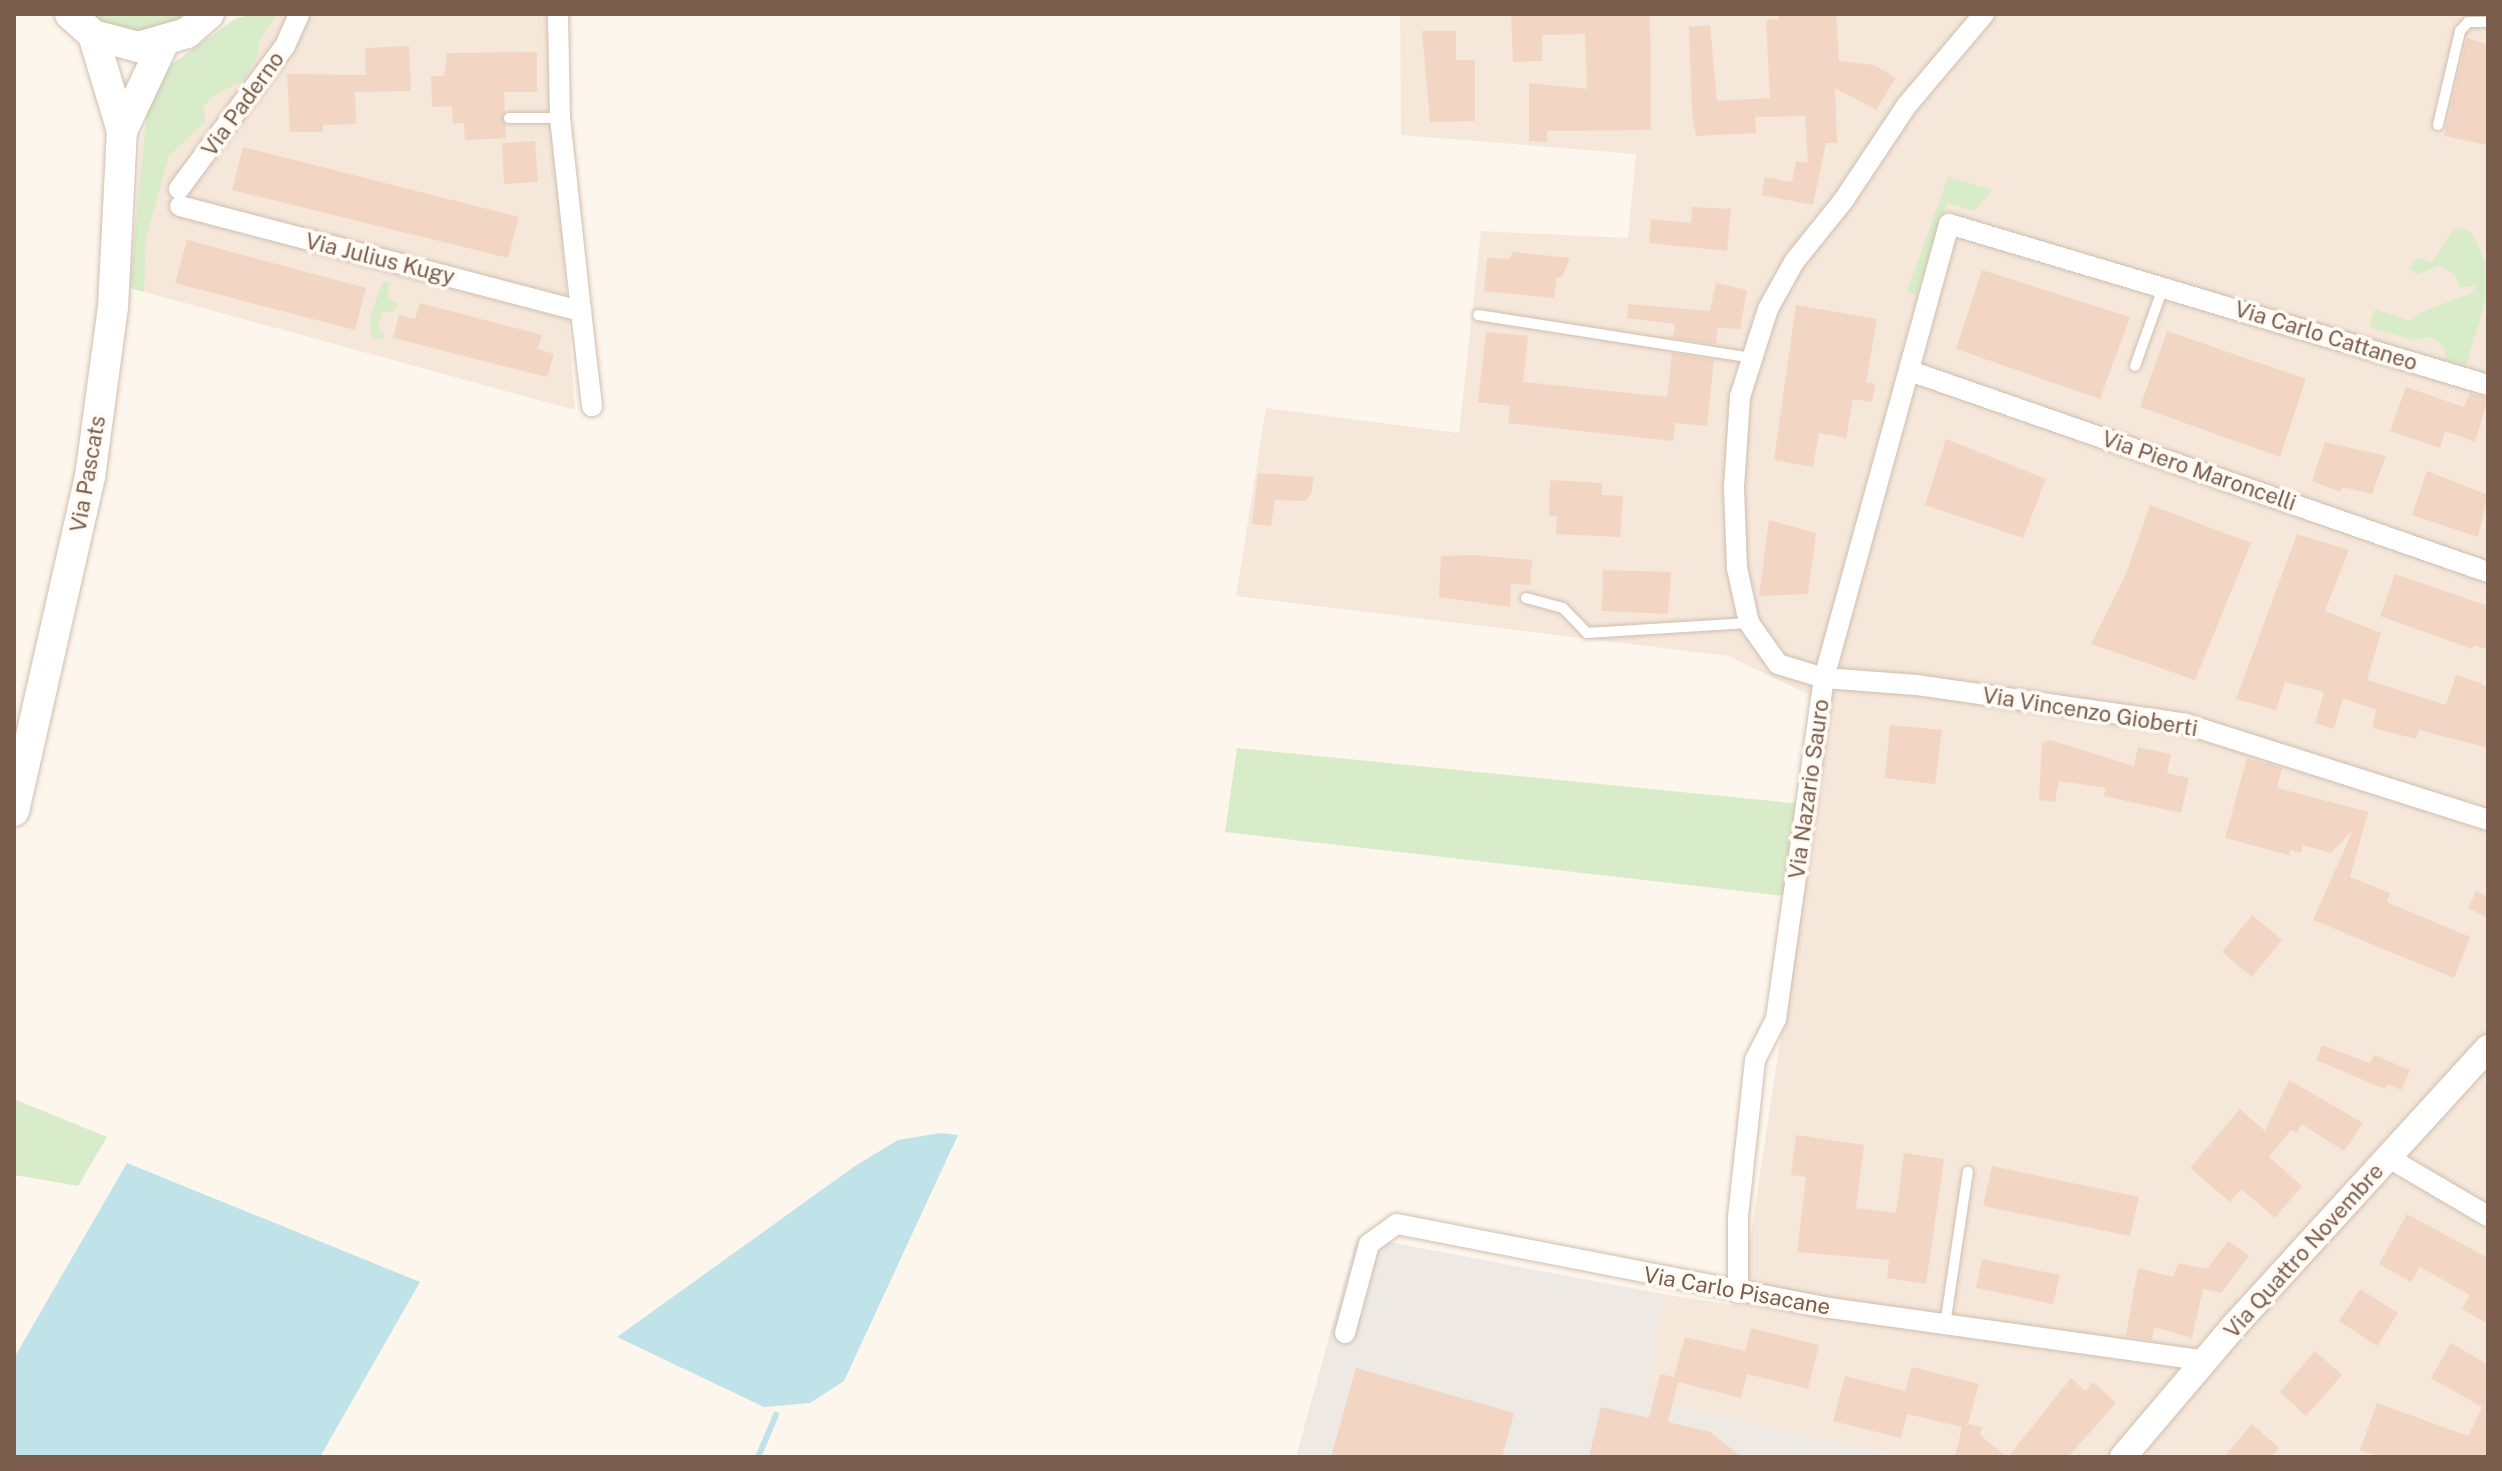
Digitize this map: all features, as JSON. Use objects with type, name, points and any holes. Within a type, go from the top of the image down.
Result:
[{"type":"main road","points":[[74,21],[127,46],[163,44],[209,14]]},
{"type":"main road","name":"Via Pascats","points":[[74,21],[122,131]]},
{"type":"main road","name":"Via Pascats","points":[[14,811],[90,477],[113,307],[122,131],[137,89],[163,44]]},
{"type":"street","name":"Via Paderno","points":[[179,198],[285,46],[299,14]]},
{"type":"street","points":[[558,14],[560,118],[592,406]]},
{"type":"street","name":"Via Nazario Sauro","points":[[1738,1293],[1738,1217],[1755,1060],[1776,1019],[1824,678],[1778,664],[1749,623],[1737,568],[1734,487],[1740,397],[1768,309],[1794,262],[1843,201],[1907,105],[1984,14]]},
{"type":"street","name":"Via Julius Kugy","points":[[179,198],[581,311]]},
{"type":"street","name":"Via Carlo Cattaneo","points":[[1910,371],[1949,224],[2488,385]]},
{"type":"street","points":[[1824,678],[1910,371]]},
{"type":"street","name":"Via Piero Maroncelli","points":[[1910,371],[2488,572]]},
{"type":"street","name":"Via Vincenzo Gioberti","points":[[1824,678],[1917,685],[2186,724],[2488,820]]},
{"type":"street","name":"Via Quattro Novembre","points":[[2123,1457],[2205,1361],[2488,1048]]},
{"type":"street","points":[[2389,1158],[2488,1216]]},
{"type":"street","name":"Via Carlo Pisacane","points":[[1345,1333],[1369,1244],[1397,1224],[1738,1293],[2205,1361]]},
{"type":"lane","points":[[2438,125],[2460,31],[2468,22],[2488,22]]},
{"type":"lane","points":[[509,118],[560,118]]},
{"type":"lane","points":[[2135,366],[2163,288]]},
{"type":"lane","points":[[1478,315],[1753,359]]},
{"type":"lane","points":[[1526,598],[1563,608],[1587,633],[1749,623]]},
{"type":"lane","points":[[1945,1325],[1968,1172]]},
{"type":"shaded area","points":[[253,14],[546,14],[575,410],[130,288],[141,137],[172,64],[235,19]]},
{"type":"shaded area","points":[[1400,14],[2488,14],[2488,1457],[1900,1457],[1646,1398],[1663,1294],[1740,1306],[1831,705],[1728,656],[1236,596],[1266,408],[1459,433],[1481,231],[1628,238],[1636,154],[1401,135]]},
{"type":"shaded area","points":[[1357,1236],[1663,1294],[1646,1398],[1900,1457],[1296,1457]]},
{"type":"green space","points":[[85,14],[186,14],[160,30],[134,34],[108,29]]},
{"type":"green space","points":[[253,14],[277,14],[259,41],[258,56],[243,80],[212,97],[204,106],[205,122],[169,156],[146,238],[144,292],[130,288],[148,100],[172,64],[235,19]]},
{"type":"green space","points":[[1948,177],[1993,190],[1974,211],[1947,203],[1916,295],[1907,291]]},
{"type":"green space","points":[[2461,228],[2472,232],[2488,270],[2488,292],[2466,366],[2446,360],[2444,347],[2432,337],[2414,340],[2369,327],[2375,309],[2411,321],[2417,314],[2471,293],[2476,286],[2460,287],[2455,274],[2438,265],[2418,275],[2409,268],[2418,257],[2432,263],[2453,230]]},
{"type":"green space","points":[[383,281],[390,284],[387,298],[398,303],[393,312],[383,312],[378,328],[385,336],[379,340],[371,336],[370,318]]},
{"type":"green space","points":[[1237,748],[1812,805],[1801,898],[1225,832]]},
{"type":"green space","points":[[14,1099],[107,1137],[78,1186],[14,1175]]},
{"type":"water","points":[[940,1133],[958,1135],[844,1381],[810,1403],[764,1407],[617,1337],[855,1166],[898,1140]]},
{"type":"water","points":[[127,1163],[420,1282],[320,1457],[14,1457],[14,1358]]},
{"type":"building","points":[[1511,14],[1650,14],[1651,130],[1547,131],[1547,142],[1529,141],[1529,83],[1587,89],[1585,34],[1542,35],[1542,61],[1513,62]]},
{"type":"building","points":[[1779,14],[1836,14],[1839,61],[1874,65],[1896,78],[1876,110],[1835,88],[1837,143],[1826,143],[1813,205],[1762,195],[1765,177],[1792,182],[1796,161],[1808,163],[1805,116],[1755,117],[1756,133],[1696,136],[1692,114],[1689,27],[1710,25],[1717,101],[1770,98],[1766,20],[1779,19]]},
{"type":"building","points":[[1422,31],[1456,31],[1456,60],[1475,60],[1475,121],[1430,122]]},
{"type":"building","points":[[2467,38],[2488,44],[2488,145],[2444,136]]},
{"type":"building","points":[[409,46],[411,91],[355,92],[356,124],[323,125],[323,132],[290,132],[287,74],[366,75],[365,48]]},
{"type":"building","points":[[537,52],[537,92],[504,92],[506,138],[465,140],[464,123],[453,124],[452,106],[432,107],[431,76],[444,76],[447,53]]},
{"type":"building","points":[[535,141],[538,182],[504,184],[502,143]]},
{"type":"building","points":[[243,147],[519,217],[508,258],[232,190]]},
{"type":"building","points":[[1692,207],[1731,209],[1727,251],[1649,243],[1651,219],[1691,223]]},
{"type":"building","points":[[187,240],[366,288],[355,330],[175,283]]},
{"type":"building","points":[[1513,252],[1570,258],[1562,277],[1557,277],[1554,298],[1484,291],[1487,258],[1509,259]]},
{"type":"building","points":[[1982,270],[2130,317],[2100,399],[1956,349]]},
{"type":"building","points":[[1716,283],[1747,290],[1740,329],[1718,328],[1716,344],[1673,338],[1675,324],[1627,318],[1628,304],[1710,311]]},
{"type":"building","points":[[420,303],[542,335],[538,349],[554,354],[547,377],[393,338],[399,315],[415,319]]},
{"type":"building","points":[[1796,305],[1877,319],[1866,382],[1875,384],[1872,402],[1853,399],[1846,438],[1819,433],[1813,467],[1774,460]]},
{"type":"building","points":[[2167,331],[2306,379],[2280,457],[2140,407]]},
{"type":"building","points":[[1486,332],[1528,336],[1523,382],[1667,397],[1672,353],[1714,360],[1707,426],[1675,423],[1673,441],[1508,423],[1510,406],[1478,402]]},
{"type":"building","points":[[2406,387],[2464,407],[2470,393],[2488,398],[2475,442],[2445,431],[2440,448],[2390,431]]},
{"type":"building","points":[[1946,439],[2046,479],[2023,538],[1925,505]]},
{"type":"building","points":[[2325,442],[2386,456],[2372,494],[2342,487],[2340,492],[2312,481]]},
{"type":"building","points":[[2427,471],[2488,495],[2478,537],[2412,515]]},
{"type":"building","points":[[1258,473],[1314,477],[1311,494],[1305,501],[1275,500],[1271,526],[1252,524]]},
{"type":"building","points":[[1550,480],[1602,483],[1602,495],[1623,496],[1620,537],[1556,534],[1557,516],[1549,516]]},
{"type":"building","points":[[2150,505],[2251,543],[2195,680],[2091,644],[2126,574]]},
{"type":"building","points":[[1769,520],[1816,533],[1808,594],[1759,596]]},
{"type":"building","points":[[2297,534],[2349,550],[2325,611],[2381,633],[2367,680],[2446,705],[2456,675],[2480,683],[2488,688],[2488,748],[2419,730],[2416,739],[2373,728],[2376,710],[2343,698],[2334,729],[2315,723],[2324,692],[2285,682],[2276,710],[2236,699]]},
{"type":"building","points":[[1441,556],[1532,560],[1530,585],[1511,584],[1510,607],[1439,597]]},
{"type":"building","points":[[1603,570],[1671,572],[1668,614],[1602,611]]},
{"type":"building","points":[[2395,574],[2488,606],[2488,650],[2474,645],[2472,649],[2380,616]]},
{"type":"building","points":[[1890,725],[1942,730],[1935,784],[1885,778]]},
{"type":"building","points":[[2050,740],[2134,766],[2138,747],[2171,754],[2167,773],[2189,778],[2181,813],[2104,796],[2106,788],[2059,781],[2055,802],[2039,800],[2042,743]]},
{"type":"building","points":[[2247,758],[2282,768],[2277,788],[2368,812],[2350,877],[2390,893],[2387,902],[2470,937],[2454,978],[2313,920],[2353,830],[2331,853],[2303,845],[2301,853],[2290,850],[2289,855],[2225,838]]},
{"type":"building","points":[[2476,891],[2488,897],[2488,918],[2468,908]]},
{"type":"building","points":[[2252,915],[2282,940],[2252,977],[2222,952]]},
{"type":"building","points":[[2322,1045],[2370,1063],[2374,1055],[2410,1070],[2401,1090],[2388,1084],[2385,1089],[2316,1060]]},
{"type":"building","points":[[2289,1080],[2363,1123],[2344,1151],[2301,1124],[2297,1133],[2291,1130],[2269,1157],[2302,1186],[2275,1218],[2241,1189],[2230,1202],[2190,1168],[2240,1109],[2265,1131]]},
{"type":"building","points":[[1796,1135],[1864,1145],[1856,1208],[1896,1213],[1904,1153],[1944,1159],[1926,1284],[1887,1278],[1889,1260],[1797,1252],[1806,1177],[1791,1175]]},
{"type":"building","points":[[1992,1166],[2139,1197],[2130,1236],[1983,1206]]},
{"type":"building","points":[[2407,1214],[2488,1258],[2488,1324],[2462,1309],[2470,1295],[2420,1267],[2411,1282],[2379,1264]]},
{"type":"building","points":[[2228,1241],[2249,1256],[2221,1293],[2203,1289],[2192,1338],[2154,1327],[2152,1340],[2126,1336],[2138,1268],[2173,1277],[2178,1263],[2207,1269]]},
{"type":"building","points":[[1982,1259],[2060,1275],[2053,1304],[1976,1288]]},
{"type":"building","points":[[2360,1289],[2398,1313],[2377,1346],[2339,1321]]},
{"type":"building","points":[[1751,1328],[1819,1345],[1808,1389],[1747,1374],[1741,1398],[1678,1382],[1668,1422],[1710,1432],[1742,1457],[1589,1457],[1601,1407],[1649,1418],[1660,1374],[1674,1377],[1685,1337],[1745,1351]]},
{"type":"building","points":[[2451,1343],[2488,1365],[2488,1457],[2380,1457],[2360,1450],[2377,1403],[2468,1436],[2482,1407],[2431,1378]]},
{"type":"building","points":[[2315,1351],[2342,1375],[2306,1416],[2280,1392]]},
{"type":"building","points":[[1912,1367],[1979,1384],[1968,1424],[1982,1427],[1980,1435],[2007,1457],[1955,1457],[1962,1427],[1907,1414],[1901,1438],[1833,1421],[1845,1376],[1905,1391]]},
{"type":"building","points":[[1356,1368],[1514,1413],[1502,1457],[1331,1457]]},
{"type":"building","points":[[2071,1378],[2085,1391],[2093,1382],[2116,1403],[2068,1457],[2008,1457]]},
{"type":"building","points":[[2252,1424],[2279,1448],[2271,1457],[2224,1457]]},
{"type":"waterway","points":[[758,1457],[776,1415]]}]
